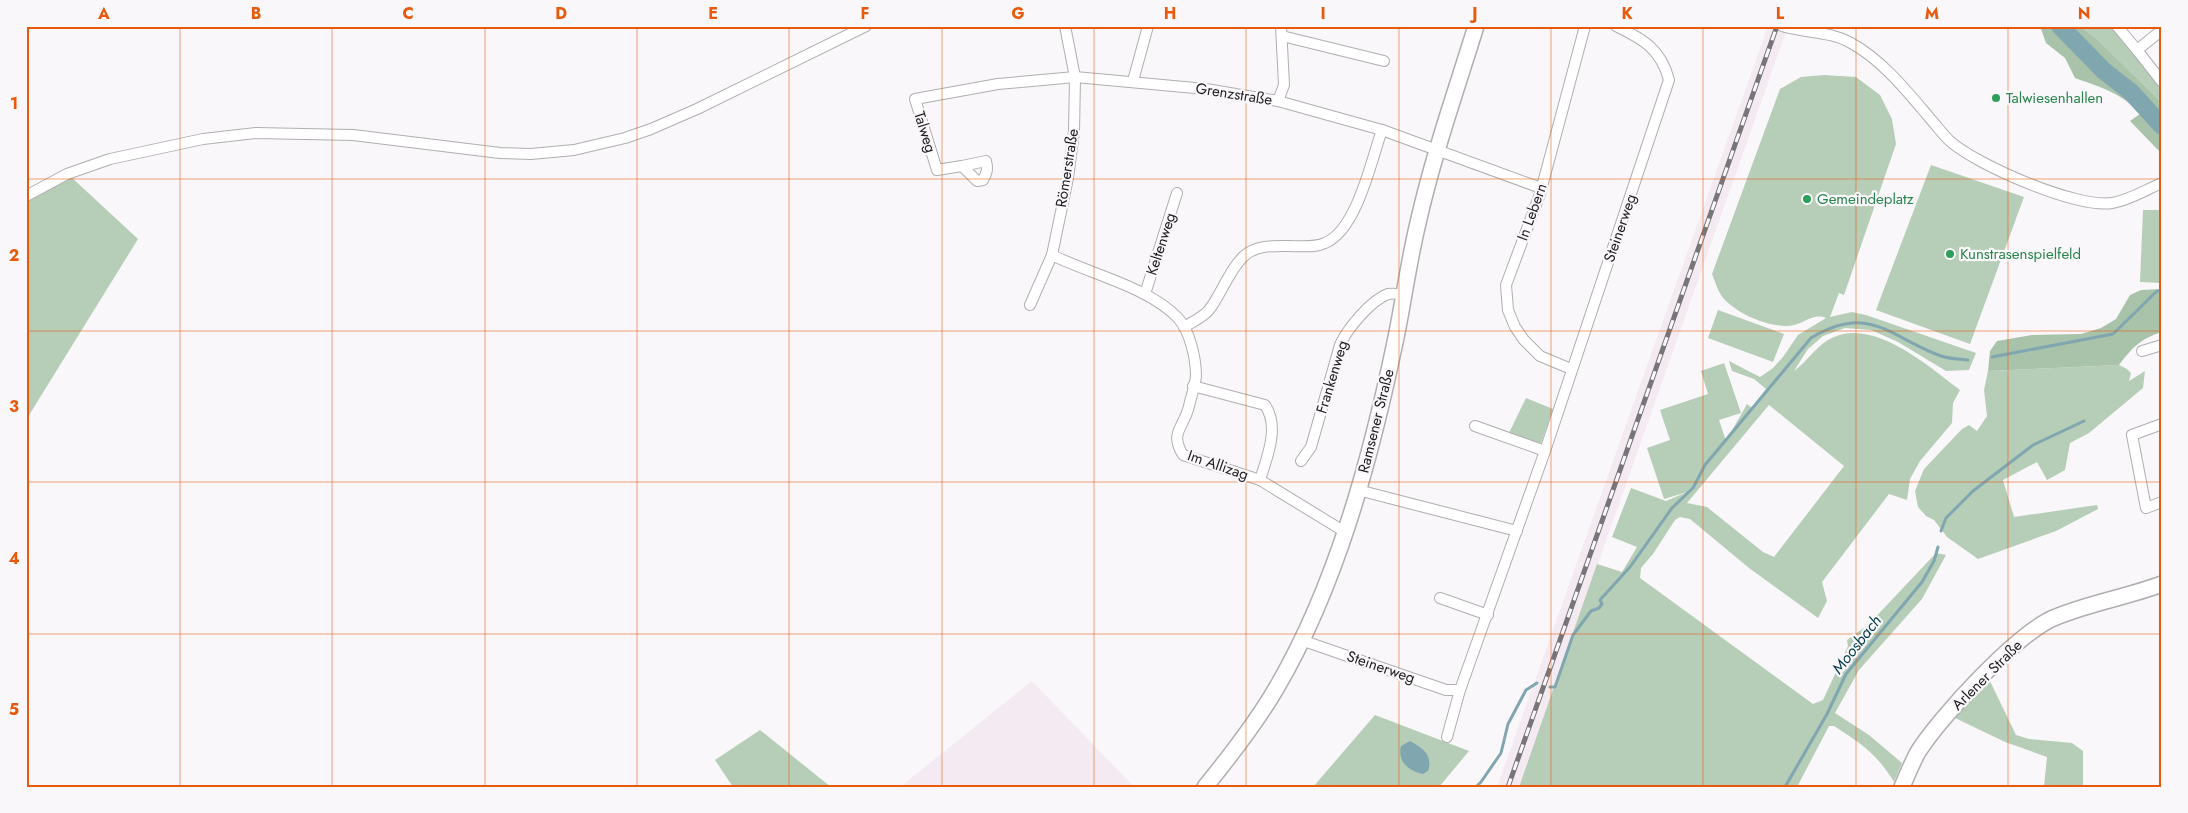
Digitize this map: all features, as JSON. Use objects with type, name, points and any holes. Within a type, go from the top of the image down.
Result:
[{"type":"main road","name":"Ramsener Straße","points":[[1205,787],[1245,736],[1277,687],[1302,640],[1345,532],[1358,490],[1394,347],[1418,223],[1437,150],[1476,26]]},
{"type":"main road","name":"Arlener Straße","points":[[1902,787],[1918,752],[1937,726],[1990,668],[2033,631],[2054,617],[2162,584]]},
{"type":"street","points":[[26,196],[67,174],[110,159],[203,139],[256,133],[353,135],[500,153],[531,154],[574,150],[625,138],[651,129],[697,109],[866,26]]},
{"type":"street","name":"Römerstraße","points":[[1030,305],[1052,255],[1068,178],[1074,132],[1075,77],[1065,26]]},
{"type":"street","points":[[1133,81],[1148,26]]},
{"type":"street","name":"In Lebern","points":[[1571,369],[1551,362],[1533,351],[1515,328],[1506,299],[1509,274],[1541,188],[1585,26]]},
{"type":"street","name":"Steinerweg","points":[[1447,737],[1460,690],[1545,451],[1669,80],[1665,63],[1656,51],[1632,34],[1616,26]]},
{"type":"street","points":[[1782,26],[1840,37],[1854,44],[1891,75],[1950,142],[1972,156],[2044,190],[2097,204],[2113,203],[2131,198],[2162,183]]},
{"type":"street","points":[[2117,26],[2162,82]]},
{"type":"street","points":[[2137,50],[2162,30]]},
{"type":"street","points":[[1278,101],[1284,85],[1281,31],[1384,61]]},
{"type":"street","name":"Grenzstraße","points":[[915,99],[998,84],[1075,77],[1206,89],[1278,101],[1382,130],[1541,188]]},
{"type":"street","name":"Talweg","points":[[915,99],[937,170],[962,166]]},
{"type":"street","points":[[1184,327],[1208,311],[1236,266],[1253,250],[1275,246],[1312,246],[1324,244],[1338,236],[1356,205],[1382,130]]},
{"type":"street","name":"Keltenweg","points":[[1145,294],[1177,193]]},
{"type":"street","name":"Im Allizag","points":[[1052,255],[1145,294],[1165,306],[1180,319],[1192,351],[1194,381],[1188,411],[1178,432],[1176,445],[1183,455],[1260,480],[1345,532]]},
{"type":"street","name":"Frankenweg","points":[[1301,461],[1311,447],[1340,345],[1346,332],[1353,323],[1388,294],[1404,295]]},
{"type":"street","points":[[2142,351],[2162,345]]},
{"type":"street","points":[[1194,381],[1265,405],[1272,415],[1271,441],[1260,480]]},
{"type":"street","points":[[2162,424],[2132,435],[2146,508],[2162,502]]},
{"type":"street","points":[[1475,426],[1545,451]]},
{"type":"street","points":[[1358,490],[1517,531]]},
{"type":"street","points":[[1440,598],[1488,615]]},
{"type":"street","name":"Steinerweg","points":[[1302,640],[1446,690],[1460,690]]},
{"type":"shaded area","points":[[1768,26],[1788,26],[1519,787],[1497,787]]},
{"type":"shaded area","points":[[1032,681],[1134,787],[900,787]]},
{"type":"green space","points":[[2040,26],[2080,26],[2097,39],[2162,103],[2162,154],[2130,121],[2140,114],[2118,96],[2075,78],[2065,58],[2046,43]]},
{"type":"green space","points":[[2080,26],[2113,26],[2162,86],[2162,103],[2097,39]]},
{"type":"green space","points":[[1824,75],[1856,77],[1880,95],[1892,119],[1896,144],[1844,295],[1839,293],[1830,317],[1852,312],[1866,315],[1976,353],[1969,370],[1946,371],[1898,342],[1871,330],[1845,328],[1823,336],[1808,349],[1794,371],[1828,340],[1850,333],[1867,334],[1901,348],[1918,358],[1960,390],[1953,403],[1952,423],[1920,461],[1910,479],[1907,500],[1889,494],[1822,582],[1827,601],[1818,618],[1749,568],[1690,519],[1680,517],[1675,520],[1653,554],[1641,568],[1640,578],[1813,704],[1823,700],[1848,646],[1847,640],[1869,624],[1936,553],[1946,555],[1922,599],[1859,670],[1835,713],[1869,735],[1902,763],[1894,782],[1888,772],[1868,750],[1834,726],[1829,726],[1797,787],[1519,787],[1597,564],[1622,572],[1637,547],[1612,537],[1631,488],[1666,501],[1687,492],[1664,499],[1647,448],[1670,440],[1660,410],[1708,394],[1701,371],[1724,363],[1741,413],[1719,420],[1726,441],[1747,404],[1752,408],[1766,389],[1754,379],[1732,371],[1729,361],[1760,377],[1773,368],[1783,357],[1798,335],[1826,318],[1814,317],[1794,325],[1785,326],[1754,319],[1727,302],[1720,293],[1712,274],[1780,89],[1801,77]],"holes":[[[1769,405],[1844,466],[1774,557],[1763,552],[1707,507],[1687,503]]]},
{"type":"green space","name":"Kunstrasenspielfeld","points":[[1931,165],[2024,197],[1970,344],[1876,310]]},
{"type":"green space","points":[[70,176],[138,239],[26,420],[26,200]]},
{"type":"green space","points":[[2143,210],[2162,210],[2162,283],[2140,282]]},
{"type":"green space","points":[[2162,289],[2162,332],[2148,337],[2137,345],[2119,365],[1988,371],[1990,351],[1997,341],[2032,335],[2081,334],[2101,328],[2116,319],[2130,295],[2141,290]]},
{"type":"green space","points":[[1718,310],[1784,334],[1773,362],[1708,338]]},
{"type":"green space","points":[[2119,365],[2131,373],[2129,381],[2145,371],[2143,388],[2089,433],[2070,443],[2065,470],[2047,480],[2037,462],[2003,480],[2014,517],[2097,505],[2098,509],[2056,531],[1978,559],[1947,537],[1934,520],[1926,516],[1918,507],[1915,491],[1924,469],[1962,429],[1969,425],[1977,431],[1987,416],[1984,390],[1988,371]]},
{"type":"green space","points":[[1526,398],[1553,409],[1541,443],[1507,437]]},
{"type":"green space","points":[[1988,677],[2016,735],[2029,739],[2072,743],[2083,751],[2083,787],[2044,787],[2047,757],[2005,742],[1953,717]]},
{"type":"green space","points":[[1375,715],[1469,751],[1439,787],[1313,787]]},
{"type":"green space","points":[[760,730],[831,787],[733,787],[715,760]]},
{"type":"water","points":[[1410,741],[1423,749],[1428,756],[1428,771],[1423,774],[1413,771],[1405,765],[1401,757],[1401,746]]},
{"type":"waterway","points":[[2060,26],[2104,71],[2131,92],[2162,126]]},
{"type":"waterway","points":[[1992,357],[2113,334],[2157,291],[2162,291]]},
{"type":"waterway","points":[[1550,687],[1555,687],[1573,635],[1591,611],[1599,608],[1602,604],[1600,600],[1630,567],[1672,508],[1693,488],[1705,465],[1811,338],[1831,328],[1849,323],[1864,323],[1879,327],[1941,356],[1968,360]]},
{"type":"waterway","name":"Moosbach","points":[[1941,531],[1946,518],[1973,491],[2033,445],[2084,421]]},
{"type":"waterway","name":"Moosbach","points":[[1785,787],[1827,714],[1846,674],[1922,582],[1934,561],[1938,547]]},
{"type":"waterway","points":[[1476,787],[1501,753],[1508,724],[1526,690],[1537,683]]},
{"type":"railway","points":[[1508,787],[1777,26]]},
{"type":"place","name":"Talwiesenhallen","points":[[1996,98]]},
{"type":"place","name":"Gemeindeplatz","points":[[1807,199]]},
{"type":"place","name":"Kunstrasenspielfeld","points":[[1950,254]]}]
